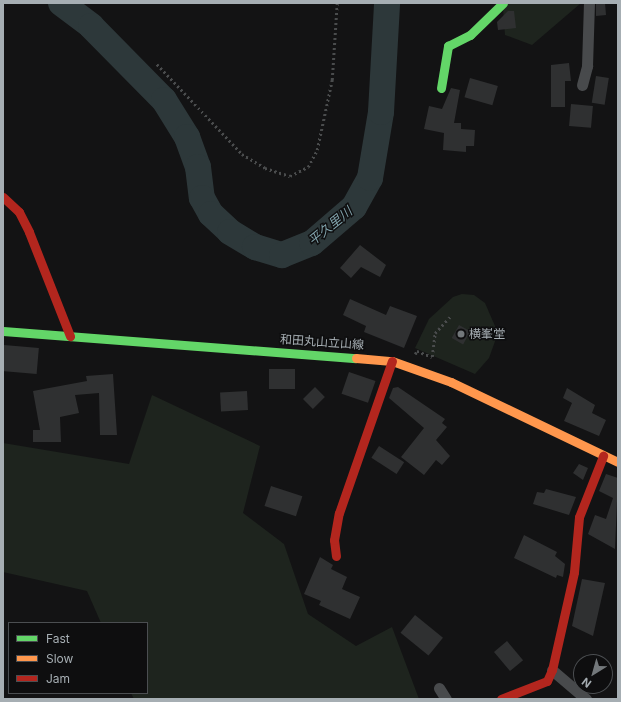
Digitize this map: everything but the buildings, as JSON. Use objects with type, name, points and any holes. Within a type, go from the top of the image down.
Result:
[{"type":"street","points":[[441,88],[448,46],[470,35],[503,3]]},
{"type":"street","points":[[582,85],[587,66],[589,3]]},
{"type":"street","points":[[3,197],[19,212],[29,232],[70,336]]},
{"type":"street","name":"和田丸山立山線","points":[[3,331],[392,361],[451,382],[618,462]]},
{"type":"street","points":[[336,556],[334,540],[339,513],[392,361]]},
{"type":"street","points":[[501,699],[547,681],[552,670],[574,572],[579,517],[603,456]]},
{"type":"street","points":[[552,670],[586,699]]},
{"type":"street","points":[[439,688],[446,699]]},
{"type":"path","points":[[157,64],[242,154],[265,168],[290,176],[308,167],[316,150],[332,80],[337,3]]},
{"type":"path","points":[[408,366],[417,351],[432,357],[435,333],[450,317]]},
{"type":"shaded area","points":[[507,3],[581,3],[532,45],[505,35],[503,8]]},
{"type":"shaded area","points":[[462,294],[474,295],[485,303],[498,333],[489,358],[475,374],[415,348],[429,319],[453,297]]},
{"type":"shaded area","points":[[152,395],[260,446],[243,513],[284,544],[308,614],[356,646],[392,627],[419,699],[134,699],[132,694],[148,694],[148,622],[101,622],[87,591],[3,572],[3,443],[129,464]]},
{"type":"waterway","name":"平久里川","points":[[61,3],[91,26],[164,100],[187,137],[198,167],[202,198],[211,214],[230,232],[255,247],[282,255],[312,243],[354,207],[370,178],[381,112],[387,3]]},
{"type":"traffic: fast","points":[[441,88],[448,46],[470,35],[503,3]]},
{"type":"traffic: fast","points":[[3,331],[356,358]]},
{"type":"traffic: slow","points":[[356,358],[392,361],[451,382],[618,462]]},
{"type":"traffic: jam","points":[[3,197],[19,212],[29,232],[70,336]]},
{"type":"traffic: jam","points":[[336,556],[334,540],[339,513],[392,361]]},
{"type":"traffic: jam","points":[[501,699],[547,681],[552,670],[574,572],[579,517],[603,456]]},
{"type":"place","name":"横峯堂","points":[[461,334]]}]
